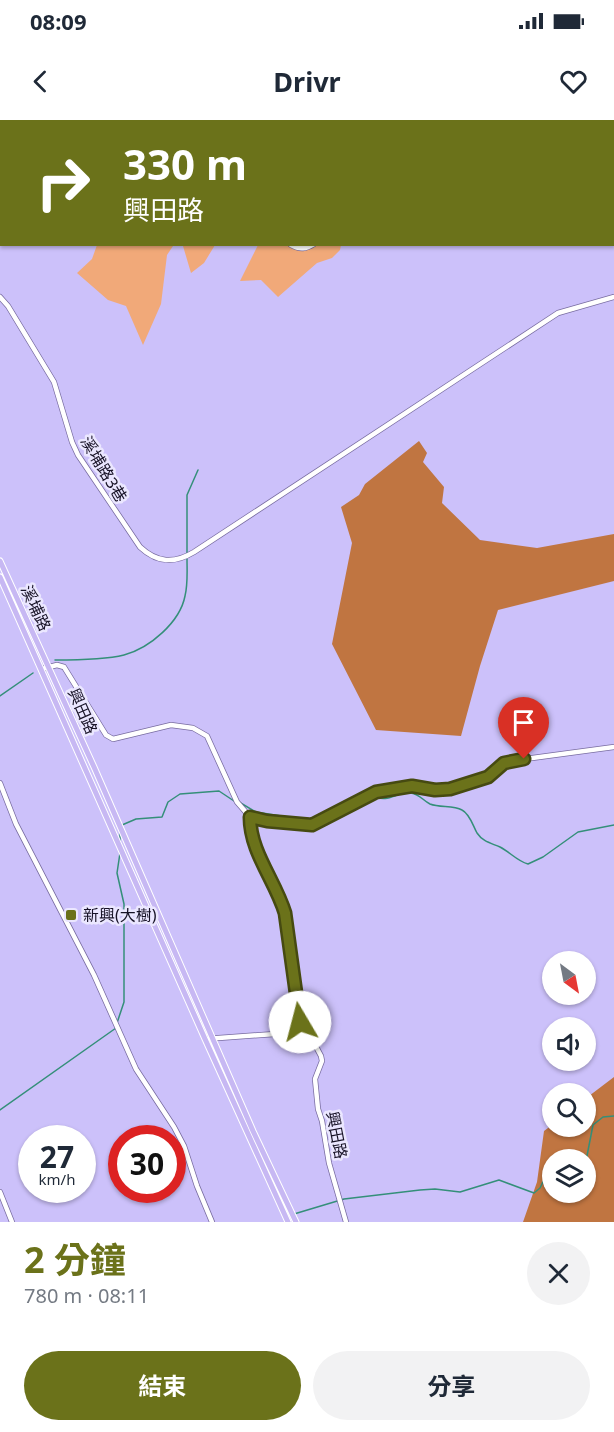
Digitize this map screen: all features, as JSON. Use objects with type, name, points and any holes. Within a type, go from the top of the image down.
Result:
[{"type":"main road","name":"溪埔路","points":[[0,561],[48,666]]},
{"type":"main road","name":"溪埔路","points":[[0,577],[42,669]]},
{"type":"main road","name":"興田路","points":[[48,666],[288,1222]]},
{"type":"main road","name":"興田路","points":[[42,669],[208,1038],[296,1222]]},
{"type":"street","points":[[293,246],[307,249],[311,246]]},
{"type":"street","name":"溪埔路3巷","points":[[0,297],[54,382],[72,442],[84,466],[140,547],[157,559],[166,561],[189,555],[558,313],[614,297]]},
{"type":"street","points":[[42,669],[48,666]]},
{"type":"street","name":"興田路","points":[[48,666],[64,667],[109,738],[119,739],[171,725],[193,728],[210,740],[237,802],[250,817],[250,831],[254,845],[285,913],[300,1022],[304,1024],[322,1061],[315,1079],[315,1086],[328,1163],[346,1222]]},
{"type":"street","points":[[250,817],[312,825],[376,792],[412,786],[435,790],[450,789],[488,777],[510,761],[614,747]]},
{"type":"street","points":[[0,783],[16,824],[94,975],[136,1069],[184,1146],[212,1222]]},
{"type":"street","points":[[208,1038],[275,1034],[300,1022]]},
{"type":"street","points":[[0,1192],[12,1222]]},
{"type":"shaded area","points":[[96,246],[173,246],[167,255],[161,304],[143,345],[126,306],[108,300],[77,273],[92,259]]},
{"type":"shaded area","points":[[183,246],[214,246],[204,263],[191,273]]},
{"type":"shaded area","points":[[258,246],[341,246],[332,258],[317,263],[278,297],[261,280],[240,281]]},
{"type":"shaded area","points":[[419,441],[427,453],[423,462],[444,487],[442,503],[480,540],[537,548],[614,534],[614,581],[498,610],[461,736],[376,730],[332,644],[352,543],[341,507],[359,495],[365,484]]},
{"type":"shaded area","points":[[614,1077],[614,1222],[523,1222],[537,1182],[543,1137],[596,1137],[596,1091]]},
{"type":"waterway","points":[[187,554],[187,495],[198,470]]},
{"type":"waterway","points":[[55,660],[116,657],[134,652],[153,640],[170,624],[182,606],[187,587],[187,559]]},
{"type":"waterway","points":[[0,696],[33,673]]},
{"type":"waterway","points":[[122,825],[136,819],[162,817],[168,802],[180,794],[219,791],[234,801]]},
{"type":"waterway","points":[[239,802],[256,812],[306,820],[320,817],[366,791],[372,793]]},
{"type":"waterway","points":[[375,796],[384,799],[410,793],[430,804],[462,810],[482,838],[528,864],[543,857],[578,832],[614,825]]},
{"type":"waterway","points":[[120,832],[120,843]]},
{"type":"waterway","points":[[117,1023],[124,1002],[124,904],[117,873],[120,853]]},
{"type":"waterway","points":[[0,1110],[116,1028]]},
{"type":"waterway","points":[[588,1149],[593,1125],[603,1117],[614,1116]]},
{"type":"waterway","points":[[294,1214],[344,1199],[435,1189],[460,1192],[499,1180],[534,1193],[542,1184]]},
{"type":"place","name":"新興(大樹)","points":[[71,915]]},
{"type":"route","points":[[300,1022],[285,913],[254,845],[250,831],[250,817],[312,825],[376,792],[412,786],[435,790],[450,789],[482,780],[493,774],[504,763],[524,759]]}]
